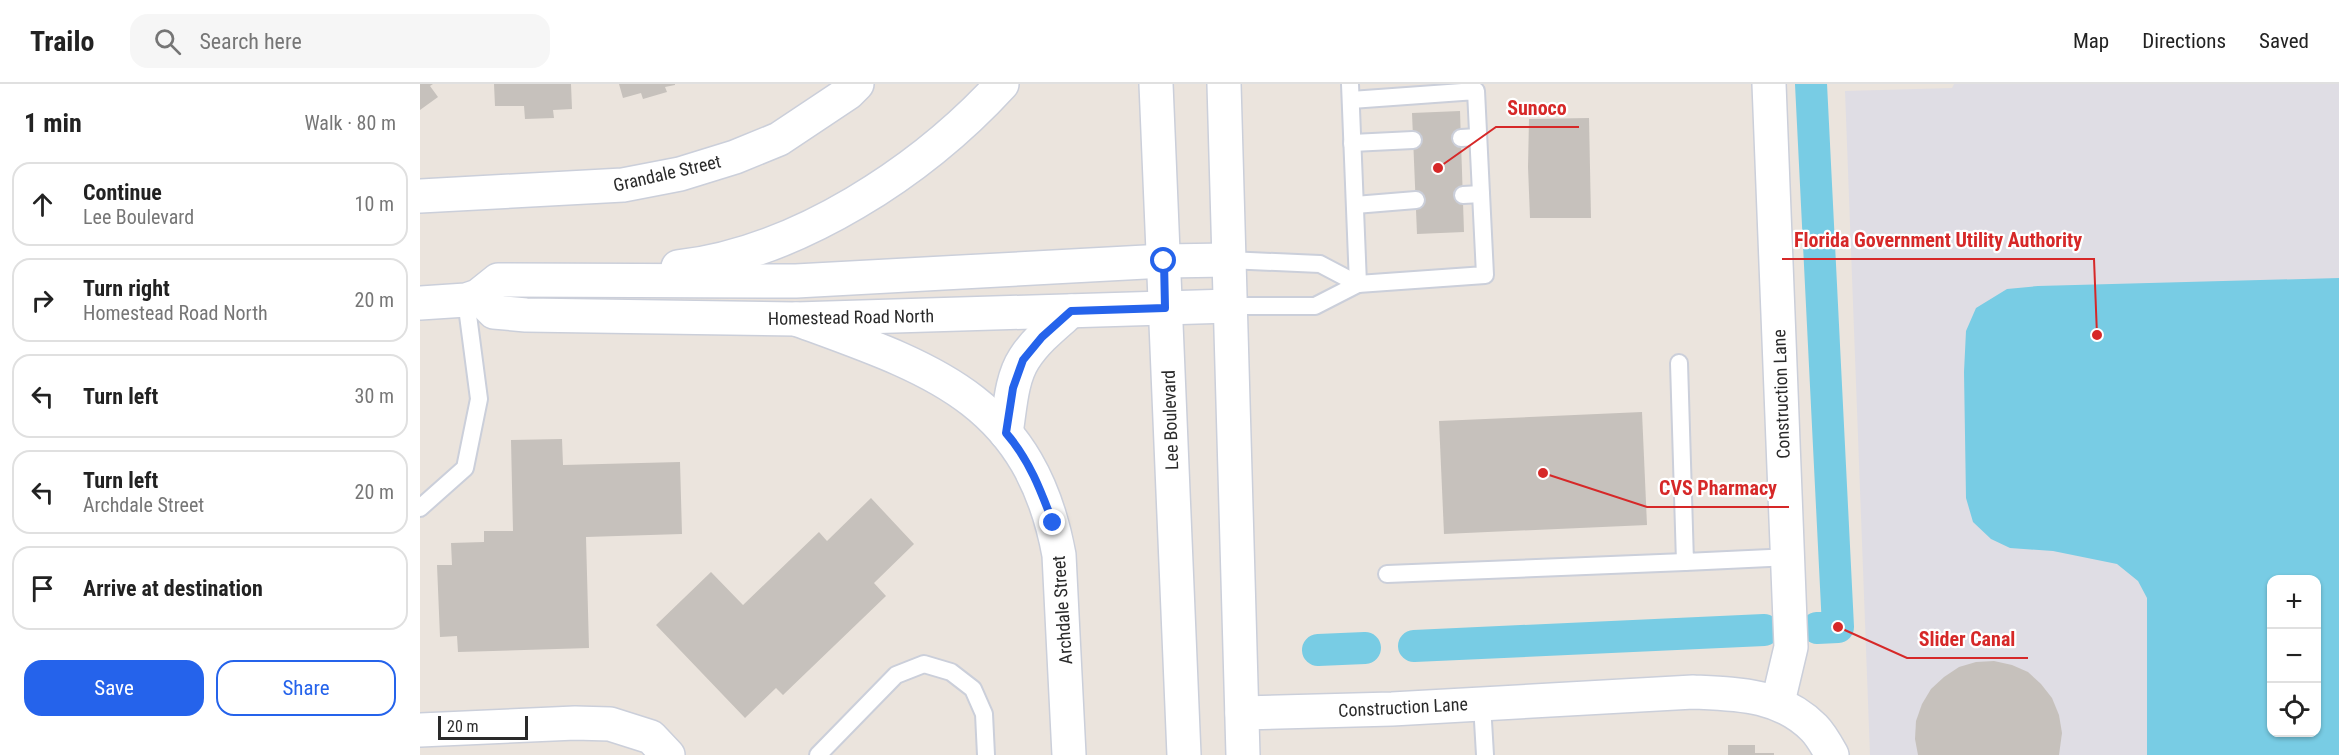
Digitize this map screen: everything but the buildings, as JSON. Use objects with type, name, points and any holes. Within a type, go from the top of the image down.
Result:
[{"type":"main road","name":"Grandale Street","points":[[420,196],[623,185],[680,174],[735,157],[779,139],[848,93],[857,84]]},
{"type":"main road","points":[[606,281],[651,270],[700,264],[751,249],[795,233],[844,210],[909,169],[973,115],[1002,84]]},
{"type":"main road","name":"Lee Boulevard","points":[[1156,84],[1184,755]]},
{"type":"main road","points":[[1224,84],[1244,755]]},
{"type":"main road","name":"Construction Lane","points":[[1769,84],[1791,646],[1778,702]]},
{"type":"main road","name":"Homestead Road North","points":[[420,303],[472,298],[498,280],[796,281],[1164,261],[1228,260]]},
{"type":"main road","name":"Homestead Road North","points":[[472,298],[494,312],[526,315],[796,319],[1230,306]]},
{"type":"main road","points":[[1006,433],[1013,388],[1023,360],[1042,337],[1071,311]]},
{"type":"main road","name":"Archdale Street","points":[[796,319],[891,354],[928,372],[962,393],[995,419],[1017,445],[1039,484],[1053,523],[1059,555],[1070,755]]},
{"type":"main road","name":"Construction Lane","points":[[1242,713],[1482,704],[1693,692],[1734,694],[1778,702],[1815,728],[1832,755]]},
{"type":"main road","points":[[420,730],[575,723],[610,724],[651,737],[668,755]]},
{"type":"lane","points":[[1230,306],[1316,306],[1358,284],[1485,275],[1476,91],[1350,92],[1358,284]]},
{"type":"lane","points":[[1461,138],[1478,137]]},
{"type":"lane","points":[[1353,143],[1413,140]]},
{"type":"lane","points":[[1463,195],[1481,194]]},
{"type":"lane","points":[[1355,205],[1416,200]]},
{"type":"lane","points":[[1228,260],[1320,264],[1358,284]]},
{"type":"lane","points":[[420,508],[465,468],[479,399],[472,298]]},
{"type":"lane","points":[[1679,363],[1685,562]]},
{"type":"lane","points":[[1387,574],[1788,557]]},
{"type":"lane","points":[[819,755],[896,675],[924,664],[951,672],[973,689],[984,714],[986,755]]},
{"type":"lane","points":[[1482,704],[1485,755]]},
{"type":"shaded area","points":[[1954,84],[2339,84],[2339,755],[1870,755],[1845,91],[1952,88]]},
{"type":"water","points":[[2339,278],[2339,755],[2147,755],[2147,598],[2138,581],[2117,564],[2053,551],[2010,548],[1991,539],[1973,522],[1966,498],[1964,372],[1966,331],[1976,308],[2007,289],[2038,286]]},
{"type":"waterway","points":[[1811,84],[1838,627],[1817,628]]},
{"type":"waterway","points":[[1414,646],[1764,630]]},
{"type":"waterway","points":[[1318,650],[1365,648]]},
{"type":"place","name":"Sunoco","points":[[1438,168]]},
{"type":"place","name":"Florida Government Utility Authority","points":[[2097,335]]},
{"type":"place","name":"CVS Pharmacy","points":[[1543,473]]},
{"type":"place","name":"Slider Canal","points":[[1838,627]]},
{"type":"route","points":[[1053,523],[1039,484],[1017,445],[1006,433],[1013,388],[1023,360],[1042,337],[1071,311],[1165,308],[1164,261]]}]
